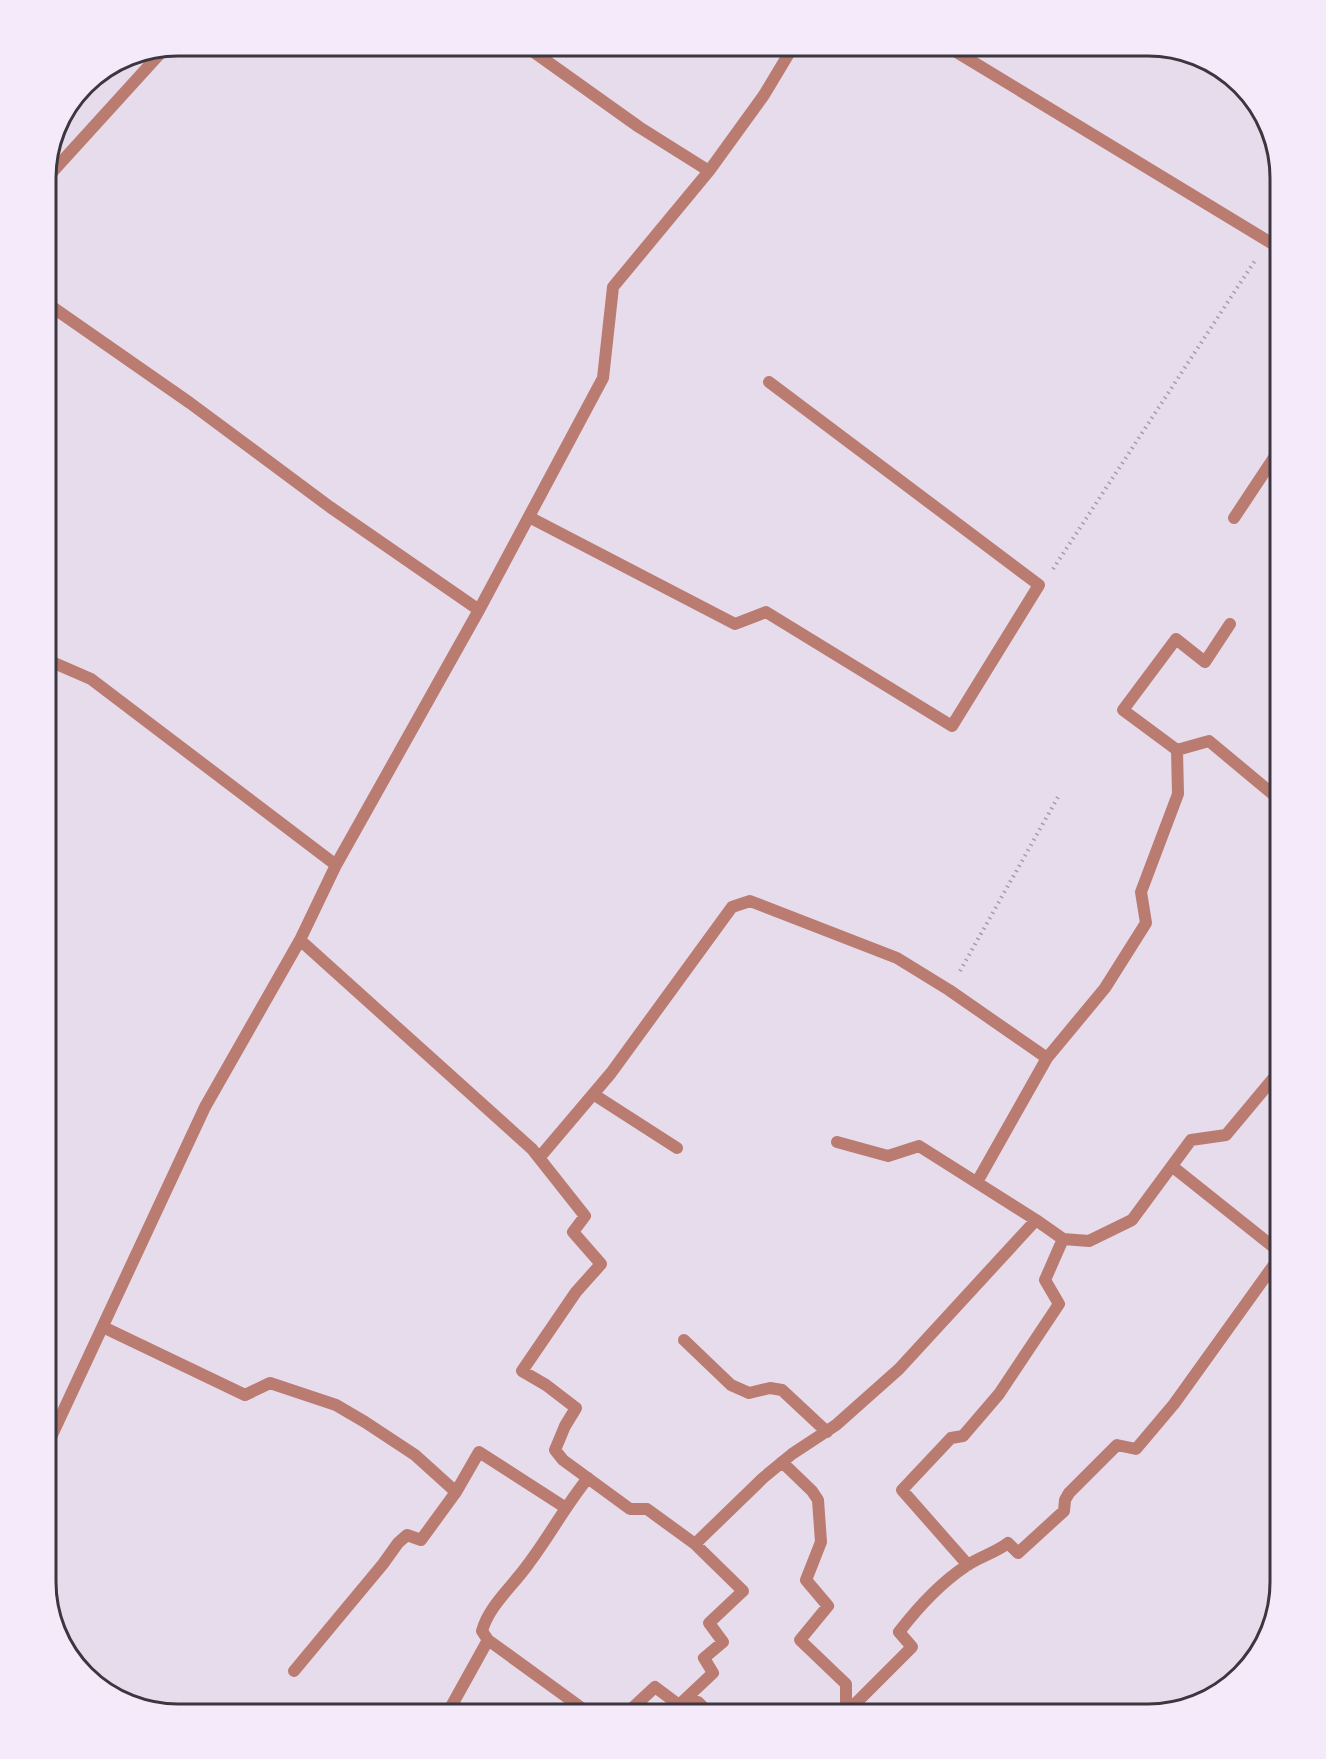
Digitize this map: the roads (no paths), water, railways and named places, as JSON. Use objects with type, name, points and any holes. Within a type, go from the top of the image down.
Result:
[{"type":"street","points":[[539,56],[639,127],[708,171]]},
{"type":"street","points":[[56,1427],[205,1107],[300,940],[336,865],[479,610],[603,378],[613,287],[708,171],[765,95],[788,56]]},
{"type":"street","points":[[963,56],[1270,242]]},
{"type":"street","points":[[56,168],[156,58]]},
{"type":"street","points":[[56,310],[190,403],[330,507],[479,610]]},
{"type":"street","points":[[529,517],[735,624],[766,612],[952,726],[1039,585],[769,382]]},
{"type":"street","points":[[1234,518],[1270,464]]},
{"type":"street","points":[[1177,750],[1123,710],[1176,639],[1206,662],[1230,624]]},
{"type":"street","points":[[56,664],[90,679],[336,865]]},
{"type":"street","points":[[1177,750],[1209,741],[1270,792]]},
{"type":"street","points":[[977,1182],[1047,1058],[1105,988],[1146,923],[1141,892],[1178,794],[1177,750]]},
{"type":"street","points":[[539,1158],[611,1073],[732,907],[750,901],[897,958],[949,990],[1047,1058]]},
{"type":"street","points":[[300,940],[523,1141],[585,1216],[573,1232],[601,1264],[576,1292],[522,1371],[546,1384],[576,1408],[555,1450],[563,1460],[630,1509],[647,1509],[696,1544],[743,1591],[709,1623],[723,1642],[704,1658],[713,1673],[681,1704]]},
{"type":"street","points":[[837,1142],[888,1156],[919,1146],[1063,1239],[1089,1241],[1132,1220],[1191,1140],[1226,1134],[1270,1082]]},
{"type":"street","points":[[593,1094],[677,1148]]},
{"type":"street","points":[[1173,1167],[1270,1245]]},
{"type":"street","points":[[696,1544],[763,1478],[782,1462],[837,1425],[899,1369],[1036,1220]]},
{"type":"street","points":[[968,1565],[902,1490],[951,1438],[963,1436],[999,1394],[1059,1305],[1045,1280],[1063,1239]]},
{"type":"street","points":[[856,1704],[912,1647],[899,1632],[925,1599],[968,1565],[1008,1543],[1018,1553],[1064,1511],[1065,1500],[1070,1493],[1117,1445],[1136,1449],[1174,1404],[1270,1269]]},
{"type":"street","points":[[103,1327],[245,1395],[270,1383],[336,1405],[416,1455],[456,1492]]},
{"type":"street","points":[[684,1340],[731,1385],[749,1393],[770,1388],[782,1390],[827,1432]]},
{"type":"street","points":[[294,1671],[398,1543],[407,1534],[421,1540],[456,1492],[479,1452],[566,1508]]},
{"type":"street","points":[[782,1462],[812,1491],[818,1500],[821,1542],[806,1580],[828,1606],[800,1640],[846,1684],[846,1704]]},
{"type":"street","points":[[576,1704],[488,1640],[482,1631],[486,1619],[588,1479]]},
{"type":"street","points":[[453,1704],[488,1640]]},
{"type":"street","points":[[636,1704],[655,1686],[679,1704]]}]
